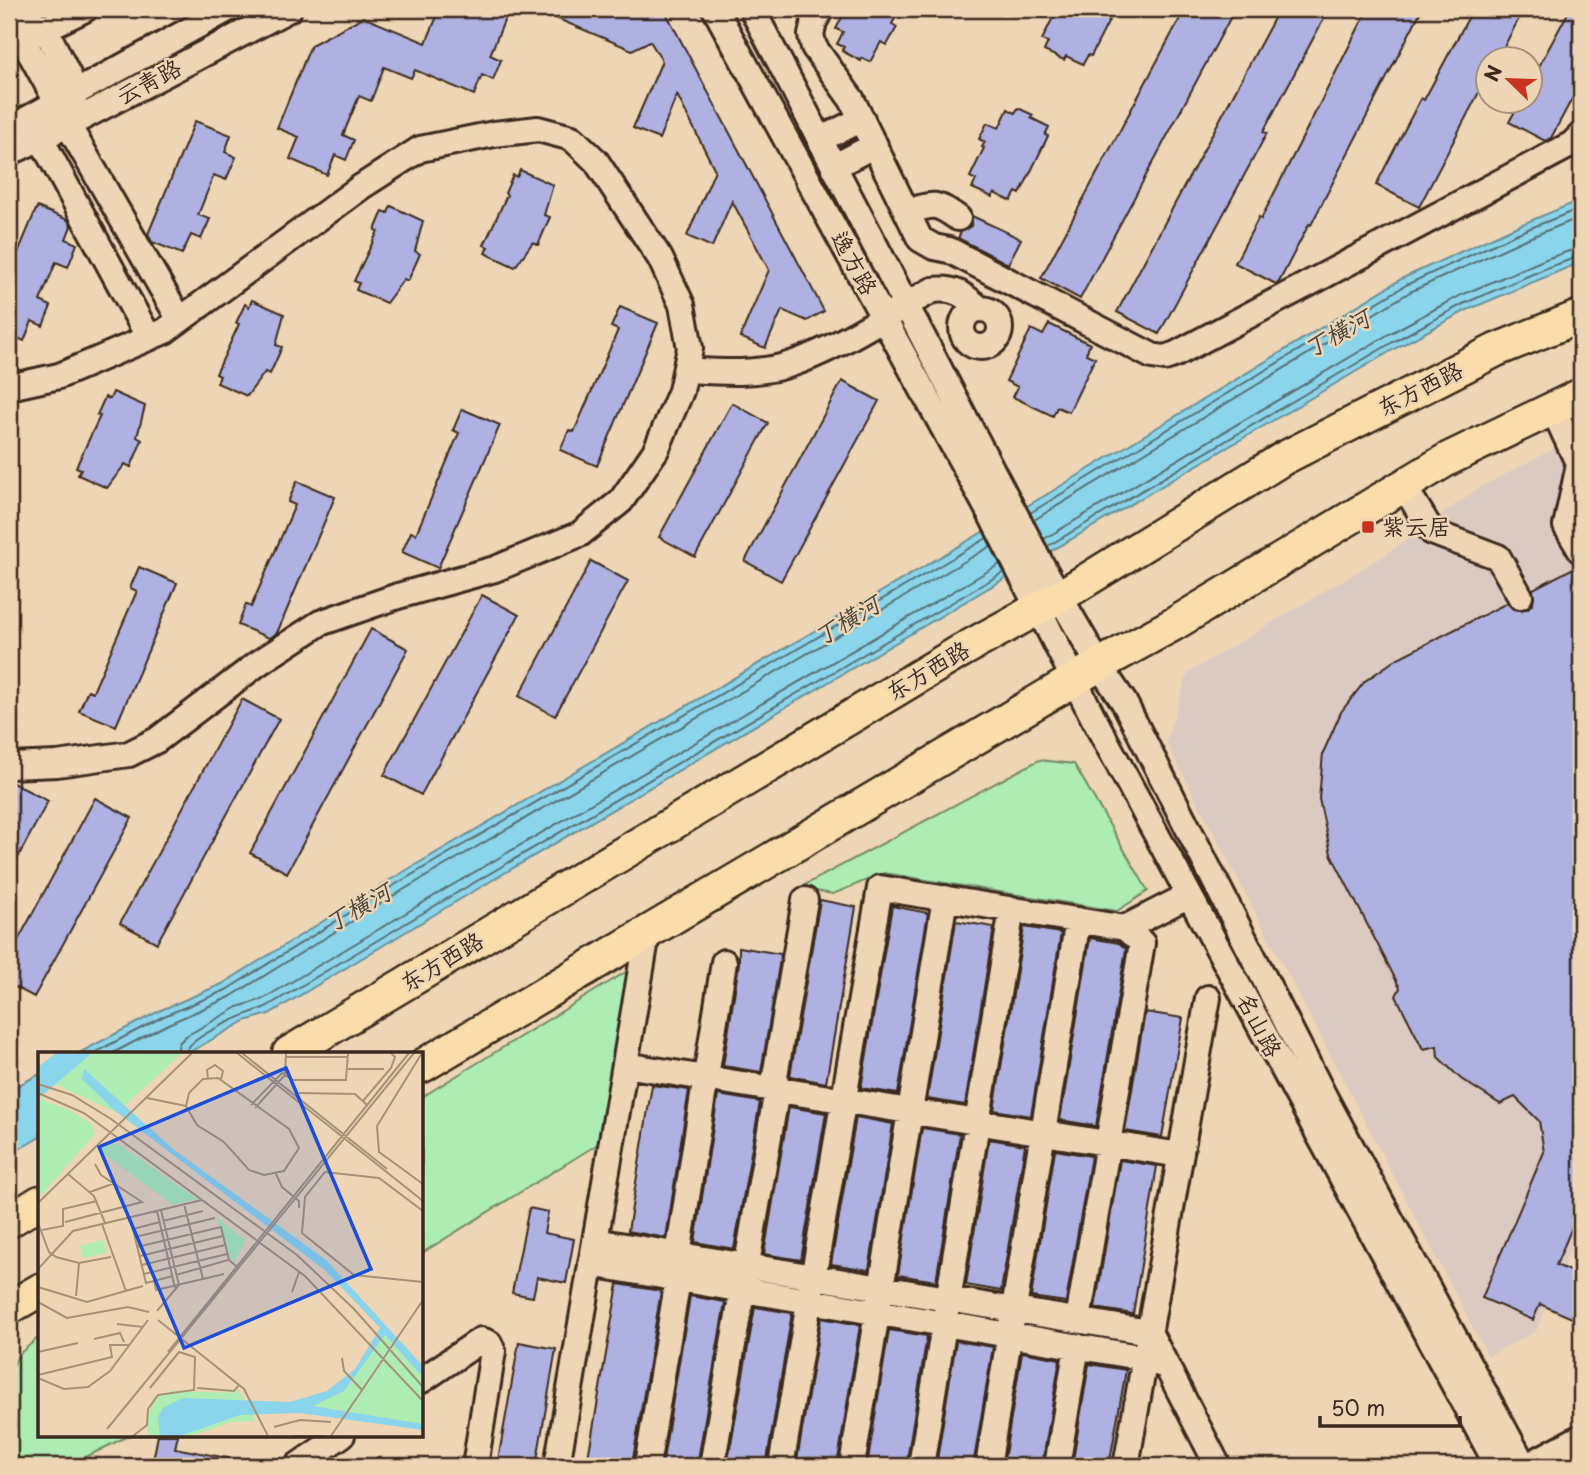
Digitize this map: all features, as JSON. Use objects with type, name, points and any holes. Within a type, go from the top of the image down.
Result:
[{"type":"main road","name":"东方西路","points":[[291,1052],[949,658],[1041,587],[1284,458],[1496,350],[1581,316]]},
{"type":"main road","points":[[424,1065],[1087,672],[1174,624],[1448,459],[1581,395]]},
{"type":"main road","points":[[9,1221],[38,1203]]},
{"type":"main road","points":[[9,1308],[38,1291]]},
{"type":"street","points":[[23,40],[85,9]]},
{"type":"street","name":"云青路","points":[[9,129],[228,9]]},
{"type":"street","name":"云青路","points":[[9,153],[41,139],[289,9]]},
{"type":"street","name":"逸方路","points":[[715,9],[884,318],[1002,511]]},
{"type":"street","name":"逸方路","points":[[752,9],[907,304],[1002,511]]},
{"type":"street","points":[[821,9],[811,35],[814,47],[852,100],[920,239],[934,247],[949,250],[1152,356],[1165,358],[1200,341],[1572,144],[1581,135]]},
{"type":"street","points":[[13,12],[45,28],[67,97],[68,125],[180,320]]},
{"type":"street","points":[[13,12],[23,40],[67,97]]},
{"type":"street","points":[[67,97],[41,139],[149,338]]},
{"type":"street","points":[[821,139],[862,119]]},
{"type":"street","points":[[9,387],[59,376],[165,331],[351,194],[421,149],[494,134],[538,129],[572,138],[596,161],[660,258],[682,305],[690,348],[681,391],[656,450],[621,501],[580,534],[495,569],[398,596],[320,623],[257,664],[157,740],[129,754],[57,764],[9,766]]},
{"type":"street","points":[[835,166],[875,145]]},
{"type":"street","points":[[908,213],[928,204],[941,206],[958,218]]},
{"type":"street","points":[[685,369],[738,373],[786,366],[835,346],[933,290],[946,288],[960,292],[980,309]]},
{"type":"street","points":[[1553,409],[1579,465],[1566,526],[1581,551]]},
{"type":"street","points":[[1404,486],[1432,532],[1498,557],[1521,596]]},
{"type":"street","name":"名山路","points":[[1002,511],[1087,672],[1189,895],[1498,1466]]},
{"type":"street","name":"名山路","points":[[1087,672],[1124,702],[1326,1100],[1525,1466]]},
{"type":"street","points":[[781,1466],[880,888],[1125,928],[1142,943],[1078,1320]]},
{"type":"street","points":[[1125,928],[1189,895]]},
{"type":"street","points":[[852,1466],[945,898]]},
{"type":"street","points":[[712,1466],[778,1090],[775,1076],[804,900]]},
{"type":"street","points":[[921,1466],[1012,909]]},
{"type":"street","points":[[988,1466],[1078,920]]},
{"type":"street","points":[[557,1466],[647,934]]},
{"type":"street","points":[[647,1466],[724,962]]},
{"type":"street","points":[[1208,999],[1149,1332],[1156,1362],[1218,1466]]},
{"type":"street","points":[[625,1065],[1181,1155]]},
{"type":"street","points":[[593,1253],[812,1289],[881,1288],[1149,1332]]},
{"type":"street","points":[[812,1289],[877,1312],[1156,1362]]},
{"type":"street","points":[[424,1379],[481,1340],[489,1343],[493,1351],[475,1466]]},
{"type":"street","points":[[1057,1466],[1077,1346]]},
{"type":"street","points":[[1126,1466],[1156,1362]]},
{"type":"street","points":[[297,1466],[341,1436]]},
{"type":"street","points":[[1525,1466],[1581,1437]]},
{"type":"shaded area","points":[[1581,435],[1581,1224],[1536,1331],[1488,1356],[1166,742],[1188,673],[1382,557],[1479,488]]},
{"type":"green space","points":[[1039,760],[1074,764],[1148,891],[1117,911],[884,873],[833,894],[799,888]]},
{"type":"green space","points":[[629,970],[598,1144],[424,1252],[424,1096]]},
{"type":"green space","points":[[38,1338],[38,1436],[128,1436],[68,1466],[9,1466],[9,1375],[18,1355]]},
{"type":"water","name":"丁横河","points":[[1581,200],[1581,262],[1465,311],[1396,348],[269,1014],[245,1021],[190,1052],[81,1052],[161,1010],[222,984],[383,884],[1051,492],[1403,278]]},
{"type":"water","points":[[38,1075],[38,1138],[9,1155],[9,1090]]},
{"type":"building","points":[[440,9],[509,9],[490,55],[501,60],[493,80],[482,75],[474,95],[415,70],[411,78],[384,67],[371,101],[359,96],[343,135],[354,140],[346,160],[335,155],[327,175],[290,159],[299,137],[277,128],[311,45],[363,17],[426,43]]},
{"type":"building","points":[[534,9],[664,9],[824,311],[807,321],[782,310],[765,348],[740,337],[769,270],[732,201],[712,247],[687,236],[715,170],[677,95],[659,139],[633,128],[662,61],[650,41],[632,50]]},
{"type":"building","points":[[846,9],[900,9],[892,24],[897,27],[887,45],[881,42],[870,62],[862,58],[861,61],[842,51],[844,47],[837,44],[843,32],[836,29]]},
{"type":"building","points":[[1057,9],[1115,9],[1091,56],[1088,55],[1083,64],[1066,56],[1064,60],[1044,51],[1048,42],[1042,40]]},
{"type":"building","points":[[1185,9],[1235,9],[1080,299],[1041,278]]},
{"type":"building","points":[[1279,9],[1329,9],[1263,132],[1267,133],[1159,334],[1117,312]]},
{"type":"building","points":[[1368,9],[1422,9],[1311,225],[1309,224],[1276,284],[1235,263],[1259,217],[1261,219]]},
{"type":"building","points":[[1473,9],[1524,9],[1504,46],[1474,46],[1474,102],[1419,207],[1376,185],[1421,98],[1424,100]]},
{"type":"building","points":[[1570,9],[1581,9],[1581,82],[1551,138],[1545,141],[1509,122],[1512,116],[1544,116],[1544,57]]},
{"type":"building","points":[[1018,108],[1049,127],[1045,135],[1048,136],[1020,194],[1016,192],[1011,201],[994,193],[992,197],[972,188],[976,180],[970,177],[984,148],[982,147],[985,142],[979,139],[987,123],[999,128],[1008,109],[1015,113]]},
{"type":"building","points":[[195,121],[231,135],[225,152],[236,157],[226,180],[214,175],[198,215],[210,219],[201,239],[191,235],[182,254],[152,242],[148,234]]},
{"type":"building","points":[[520,170],[553,185],[544,215],[550,217],[538,245],[533,242],[515,267],[485,253],[488,247],[484,245],[507,195],[505,193],[513,175],[517,177]]},
{"type":"building","points":[[391,206],[423,221],[415,251],[420,254],[408,281],[404,279],[386,303],[356,290],[359,283],[354,281],[378,231],[375,230],[383,211],[388,213]]},
{"type":"building","points":[[37,207],[68,220],[71,226],[66,239],[77,244],[68,267],[56,262],[40,301],[51,306],[43,326],[32,321],[24,341],[9,334],[9,274]]},
{"type":"building","points":[[972,216],[1021,239],[1008,264],[958,238],[961,232],[971,226]]},
{"type":"building","points":[[252,300],[284,314],[276,345],[282,347],[270,374],[265,372],[247,396],[217,383],[220,376],[216,374],[239,324],[236,323],[245,304],[249,307]]},
{"type":"building","points":[[620,307],[658,323],[597,466],[560,450],[569,430],[574,432],[618,330],[611,327]]},
{"type":"building","points":[[1049,324],[1090,344],[1086,354],[1095,358],[1069,412],[1057,407],[1053,416],[1013,397],[1018,387],[1006,381],[1031,329],[1043,335]]},
{"type":"building","points":[[842,381],[879,401],[781,581],[745,561]]},
{"type":"building","points":[[113,392],[145,406],[137,437],[142,440],[131,467],[125,464],[107,488],[78,475],[81,469],[76,467],[100,416],[97,415],[105,397],[110,399]]},
{"type":"building","points":[[732,403],[768,423],[695,557],[659,537]]},
{"type":"building","points":[[462,409],[500,425],[438,568],[402,552],[411,532],[416,534],[459,433],[453,430]]},
{"type":"building","points":[[297,481],[335,497],[277,633],[269,638],[238,625],[246,604],[251,607],[295,505],[288,502]]},
{"type":"building","points":[[591,561],[628,581],[555,716],[519,696]]},
{"type":"building","points":[[1579,565],[1581,1206],[1556,1265],[1581,1276],[1581,1322],[1540,1304],[1533,1320],[1482,1298],[1544,1152],[1539,1121],[1515,1097],[1500,1104],[1461,1079],[1438,1057],[1437,1046],[1423,1049],[1396,996],[1400,988],[1331,854],[1319,799],[1323,753],[1341,712],[1365,681],[1398,658],[1507,603],[1513,609],[1527,609],[1533,603],[1533,589]]},
{"type":"building","points":[[139,567],[177,583],[116,726],[79,711],[88,690],[93,692],[137,591],[130,588]]},
{"type":"building","points":[[482,595],[519,615],[421,795],[384,775]]},
{"type":"building","points":[[371,629],[408,649],[287,873],[250,853]]},
{"type":"building","points":[[242,699],[279,719],[157,943],[120,923]]},
{"type":"building","points":[[9,781],[48,801],[9,874]]},
{"type":"building","points":[[95,798],[132,818],[34,997],[9,984],[9,957]]},
{"type":"building","points":[[820,900],[856,907],[826,1083],[790,1076]]},
{"type":"building","points":[[892,906],[928,913],[898,1094],[861,1088]]},
{"type":"building","points":[[956,921],[994,927],[965,1105],[927,1099]]},
{"type":"building","points":[[1024,927],[1061,933],[1031,1116],[994,1110]]},
{"type":"building","points":[[1090,938],[1119,943],[1126,949],[1096,1126],[1060,1120]]},
{"type":"building","points":[[739,947],[781,954],[761,1072],[723,1066],[739,964]]},
{"type":"building","points":[[1145,1012],[1183,1018],[1162,1137],[1125,1131]]},
{"type":"building","points":[[652,1085],[689,1090],[666,1238],[628,1231]]},
{"type":"building","points":[[718,1095],[760,1102],[734,1249],[695,1242]]},
{"type":"building","points":[[789,1107],[826,1113],[801,1260],[764,1254]]},
{"type":"building","points":[[856,1117],[893,1124],[869,1270],[831,1264]]},
{"type":"building","points":[[922,1128],[960,1134],[936,1281],[898,1275]]},
{"type":"building","points":[[989,1139],[1025,1145],[1001,1291],[966,1285]]},
{"type":"building","points":[[1055,1150],[1091,1156],[1066,1302],[1031,1297]]},
{"type":"building","points":[[1120,1160],[1157,1166],[1133,1314],[1095,1308]]},
{"type":"building","points":[[529,1208],[548,1212],[544,1233],[574,1239],[566,1283],[537,1277],[533,1297],[512,1293]]},
{"type":"building","points":[[618,1284],[661,1291],[632,1465],[588,1458]]},
{"type":"building","points":[[690,1296],[725,1302],[697,1466],[662,1466]]},
{"type":"building","points":[[755,1307],[792,1313],[766,1466],[727,1466]]},
{"type":"building","points":[[821,1318],[860,1325],[837,1466],[796,1466]]},
{"type":"building","points":[[889,1330],[927,1336],[906,1466],[867,1466]]},
{"type":"building","points":[[956,1341],[993,1347],[973,1466],[936,1466]]},
{"type":"building","points":[[519,1342],[556,1349],[536,1466],[497,1466]]},
{"type":"building","points":[[1022,1352],[1060,1359],[1042,1466],[1003,1466]]},
{"type":"building","points":[[1089,1364],[1126,1370],[1109,1466],[1072,1466]]},
{"type":"building","points":[[158,1436],[178,1436],[175,1448],[232,1459],[232,1466],[152,1466]]},
{"type":"place","name":"紫云居","points":[[1368,527]]}]
